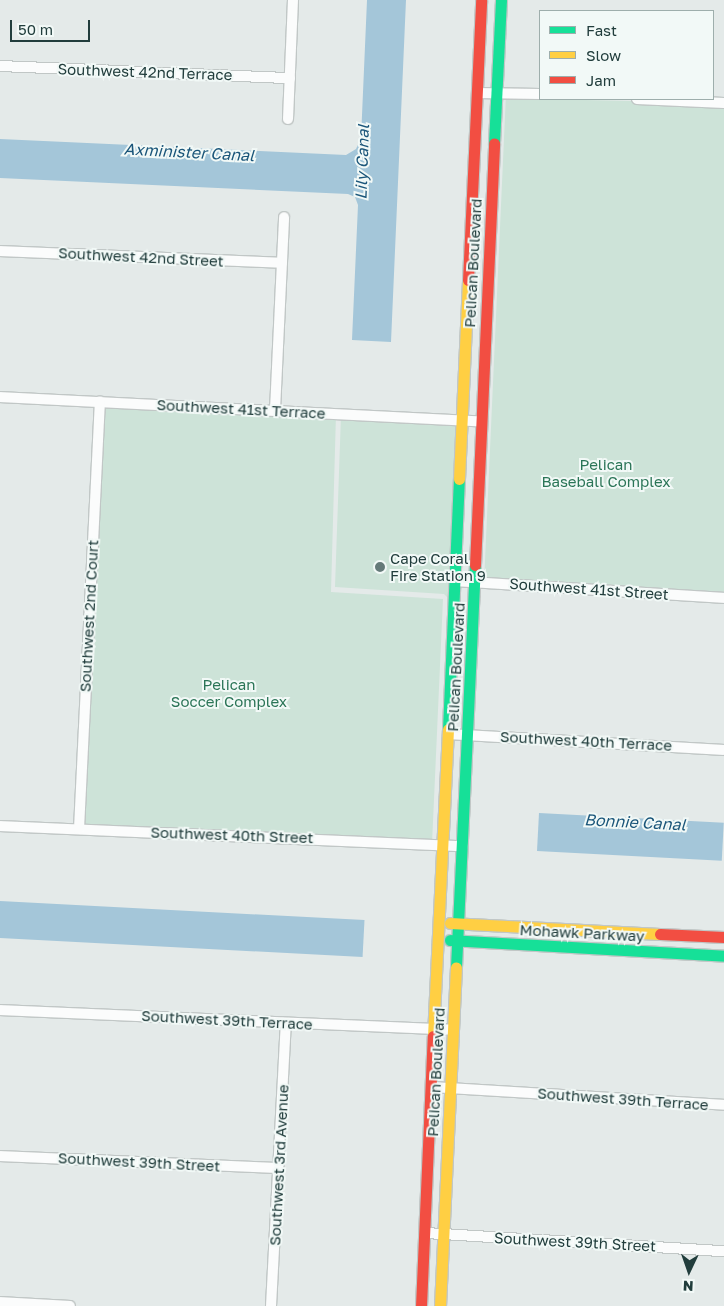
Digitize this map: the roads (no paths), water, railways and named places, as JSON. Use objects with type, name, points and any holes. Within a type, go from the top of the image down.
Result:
[{"type":"street","points":[[288,119],[293,0]]},
{"type":"street","name":"Pelican Boulevard","points":[[421,1306],[433,1087],[481,0]]},
{"type":"street","name":"Pelican Boulevard","points":[[440,1306],[460,923],[501,0]]},
{"type":"street","name":"Southwest 42nd Terrace","points":[[0,66],[290,78]]},
{"type":"street","points":[[477,93],[539,94]]},
{"type":"street","points":[[659,100],[724,103]]},
{"type":"street","points":[[275,410],[284,217]]},
{"type":"street","name":"Southwest 42nd Street","points":[[0,251],[282,263]]},
{"type":"street","name":"Southwest 41st Terrace","points":[[0,397],[482,421]]},
{"type":"street","name":"Southwest 2nd Court","points":[[79,829],[100,402]]},
{"type":"street","name":"Southwest 41st Street","points":[[455,581],[724,598]]},
{"type":"street","name":"Southwest 40th Terrace","points":[[448,734],[724,750]]},
{"type":"street","name":"Southwest 40th Street","points":[[0,826],[463,846]]},
{"type":"street","name":"Mohawk Parkway","points":[[440,922],[724,937]]},
{"type":"street","name":"Mohawk Parkway","points":[[439,940],[724,956]]},
{"type":"street","name":"Southwest 39th Terrace","points":[[0,1010],[454,1030]]},
{"type":"street","name":"Southwest 3rd Avenue","points":[[271,1306],[286,1024]]},
{"type":"street","name":"Southwest 39th Terrace","points":[[433,1087],[724,1105]]},
{"type":"street","name":"Southwest 39th Street","points":[[0,1156],[278,1168]]},
{"type":"street","name":"Southwest 39th Street","points":[[426,1233],[724,1251]]},
{"type":"street","points":[[0,1302],[70,1306]]},
{"type":"water","points":[[367,0],[406,0],[391,342],[352,340],[358,205],[355,197],[348,194],[0,178],[0,139],[346,155],[356,149],[361,138]]},
{"type":"water","name":"Bonnie Canal","points":[[539,813],[724,823],[722,861],[537,851]]},
{"type":"water","points":[[0,901],[364,920],[363,957],[0,938]]},
{"type":"place","name":"Cape Coral Fire Station 9","points":[[380,567]]},
{"type":"water label","name":"Axminister Canal","points":[[189,152]]},
{"type":"water label","name":"Lily Canal","points":[[362,162]]},
{"type":"park label","name":"Pelican Baseball Complex","points":[[606,472]]},
{"type":"park label","name":"Pelican Soccer Complex","points":[[229,692]]}]
